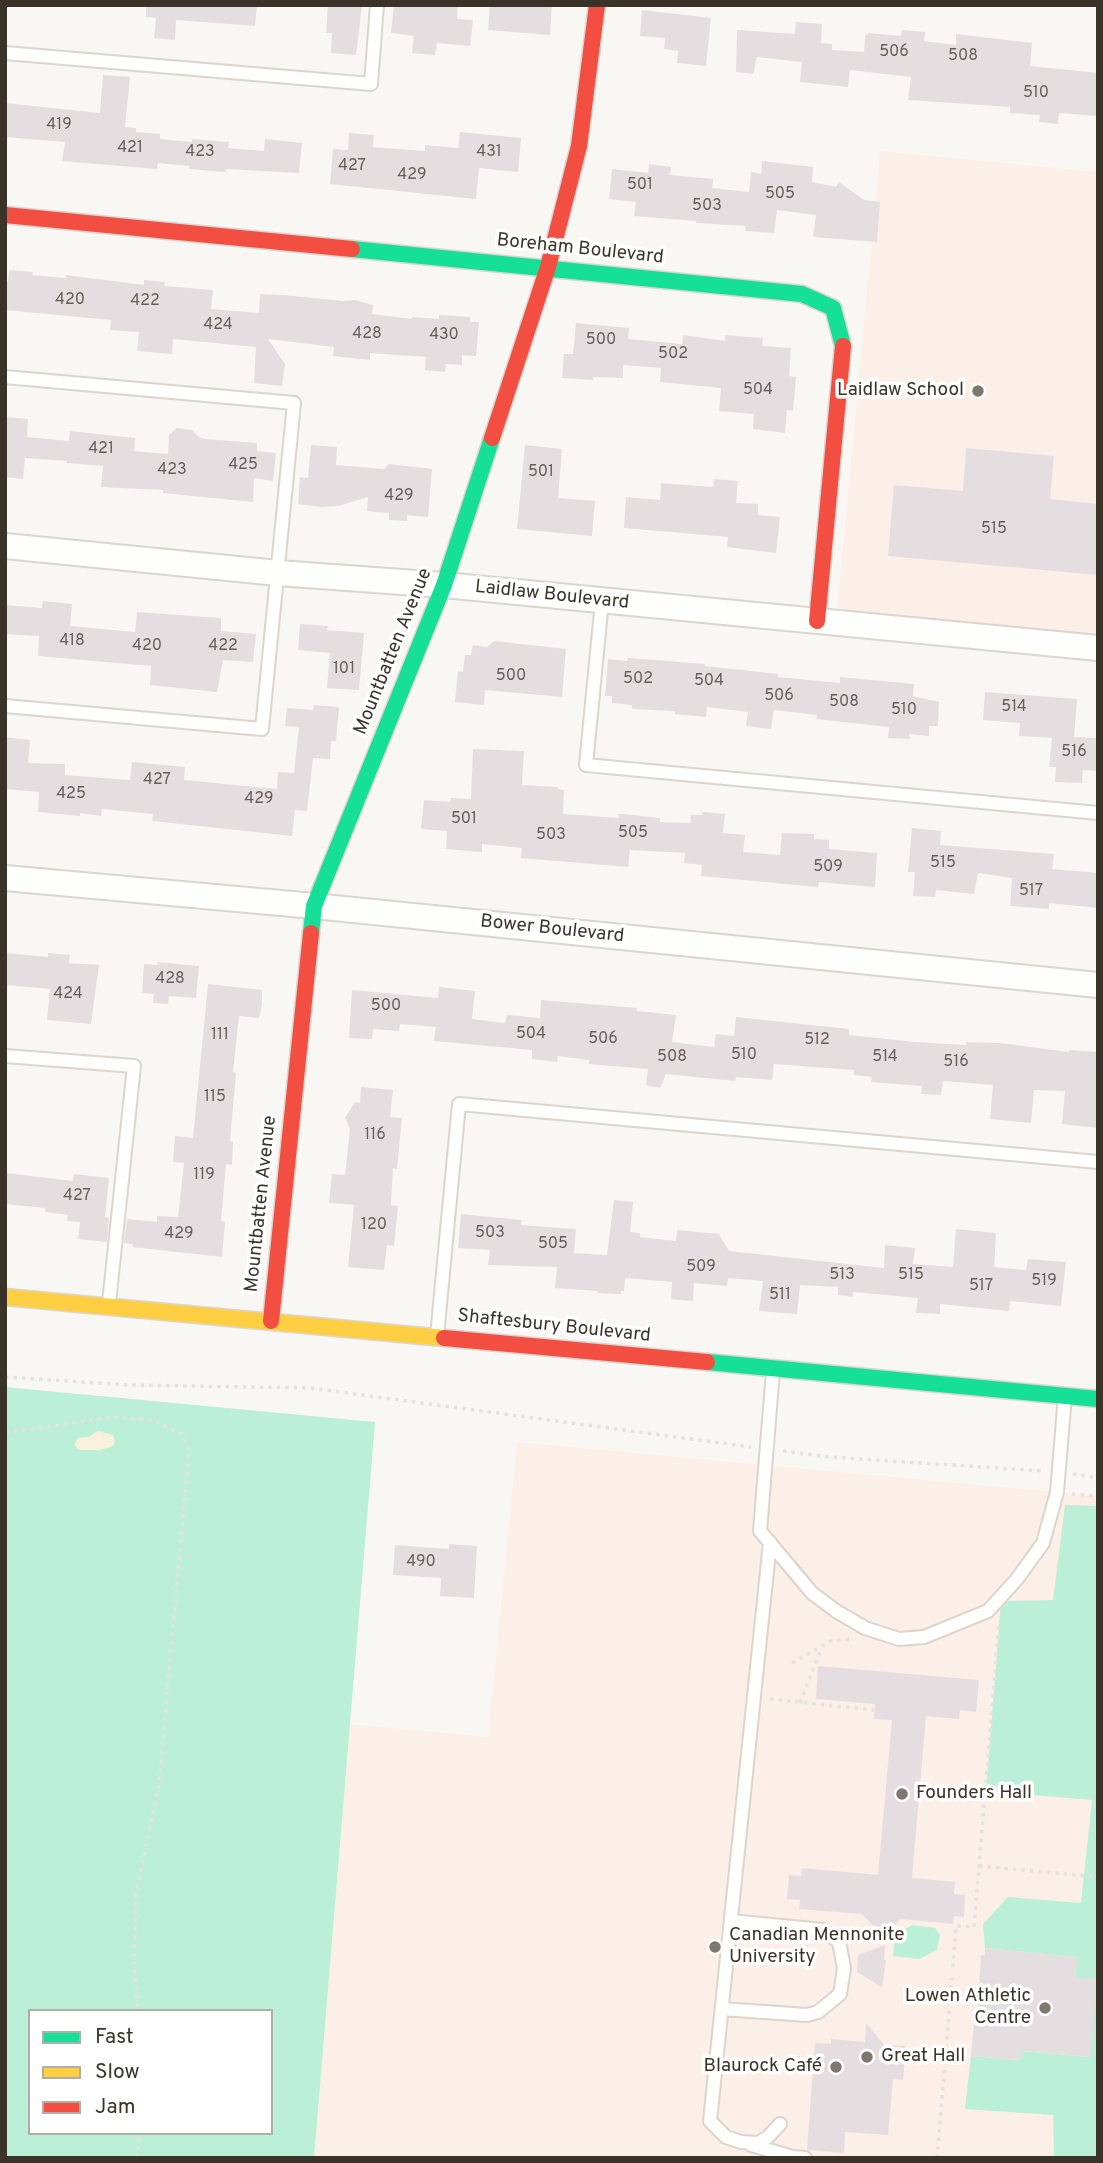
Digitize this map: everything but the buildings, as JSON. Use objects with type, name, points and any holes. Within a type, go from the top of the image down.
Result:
[{"type":"street","name":"Mountbatten Avenue","points":[[271,1321],[314,906],[444,585],[548,267],[579,146],[597,5]]},
{"type":"street","name":"Boreham Boulevard","points":[[5,215],[802,293],[833,308],[843,343],[817,621]]},
{"type":"street","name":"Laidlaw Boulevard","points":[[5,546],[1098,648]]},
{"type":"street","name":"Bower Boulevard","points":[[5,878],[314,906],[1098,985]]},
{"type":"street","name":"Shaftesbury Boulevard","points":[[5,1297],[1098,1399]]},
{"type":"lane","points":[[5,53],[371,84],[377,5]]},
{"type":"lane","points":[[5,377],[295,403],[262,729],[5,706]]},
{"type":"lane","points":[[602,601],[586,765],[1098,814]]},
{"type":"lane","points":[[5,1056],[134,1066],[108,1306]]},
{"type":"lane","points":[[437,1336],[459,1104],[1098,1162]]},
{"type":"lane","points":[[774,1370],[760,1531],[812,1593],[865,1628],[900,1639],[924,1637],[988,1611],[1017,1579],[1043,1543],[1057,1492],[1065,1396]]},
{"type":"lane","points":[[770,1542],[710,2121],[726,2137],[793,2157],[805,2158]]},
{"type":"lane","points":[[722,2009],[807,2015],[818,2012],[840,1994],[844,1968],[839,1942],[823,1930],[731,1922]]},
{"type":"lane","points":[[741,2142],[758,2143],[780,2124]]},
{"type":"path","points":[[5,1377],[141,1385],[310,1388],[829,1457],[1059,1472],[1098,1478]]},
{"type":"path","points":[[5,1433],[113,1417],[153,1420],[181,1434],[189,1449],[159,1784],[136,1894],[134,1962],[138,2009]]},
{"type":"path","points":[[1057,1492],[1098,1496]]},
{"type":"path","points":[[953,1967],[957,1926],[974,1927],[1002,1596]]},
{"type":"path","points":[[792,1662],[841,1639],[861,1639]]},
{"type":"path","points":[[800,1703],[821,1647]]},
{"type":"path","points":[[754,1698],[874,1710]]},
{"type":"path","points":[[979,1866],[1098,1877]]},
{"type":"path","points":[[937,2158],[952,1978]]},
{"type":"path","points":[[137,2158],[139,2135]]},
{"type":"shaded area","name":"Laidlaw School","points":[[880,151],[1098,172],[1098,636],[837,611]]},
{"type":"shaded area","name":"Canadian Mennonite University","points":[[517,1442],[1098,1496],[1098,2158],[314,2158],[350,1724],[488,1737]]},
{"type":"green space","points":[[5,1387],[375,1422],[314,2158],[5,2158]]},
{"type":"green space","points":[[1065,1505],[1098,1506],[1098,2158],[1054,2158],[1053,2115],[965,2109],[971,2056],[1020,2060],[1021,2051],[1090,2057],[1075,1977],[1077,1957],[985,1948],[983,1924],[1008,1897],[1081,1903],[1092,1800],[986,1791],[1001,1601],[1053,1600]]},
{"type":"green space","points":[[912,1925],[935,1928],[940,1935],[937,1950],[919,1959],[893,1956],[895,1934]]},
{"type":"sand","points":[[98,1431],[113,1435],[113,1446],[100,1450],[80,1450],[74,1445],[78,1438],[88,1437]]},
{"type":"traffic: fast","points":[[352,249],[802,294],[833,308],[843,346]]},
{"type":"traffic: fast","points":[[311,933],[314,906],[444,585],[492,438]]},
{"type":"traffic: fast","points":[[707,1362],[1098,1399]]},
{"type":"traffic: slow","points":[[5,1297],[444,1338]]},
{"type":"traffic: jam","points":[[492,438],[548,267],[579,146],[597,5]]},
{"type":"traffic: jam","points":[[5,215],[352,249]]},
{"type":"traffic: jam","points":[[817,621],[843,346]]},
{"type":"traffic: jam","points":[[271,1321],[311,933]]},
{"type":"traffic: jam","points":[[444,1338],[707,1362]]},
{"type":"place","name":"Laidlaw School","points":[[978,391]]},
{"type":"place","name":"Founders Hall","points":[[902,1794]]},
{"type":"place","name":"Canadian Mennonite University","points":[[715,1947]]},
{"type":"place","name":"Lowen Athletic Centre","points":[[1045,2008]]},
{"type":"place","name":"Great Hall","points":[[867,2057]]},
{"type":"place","name":"Blaurock Café","points":[[836,2067]]}]
